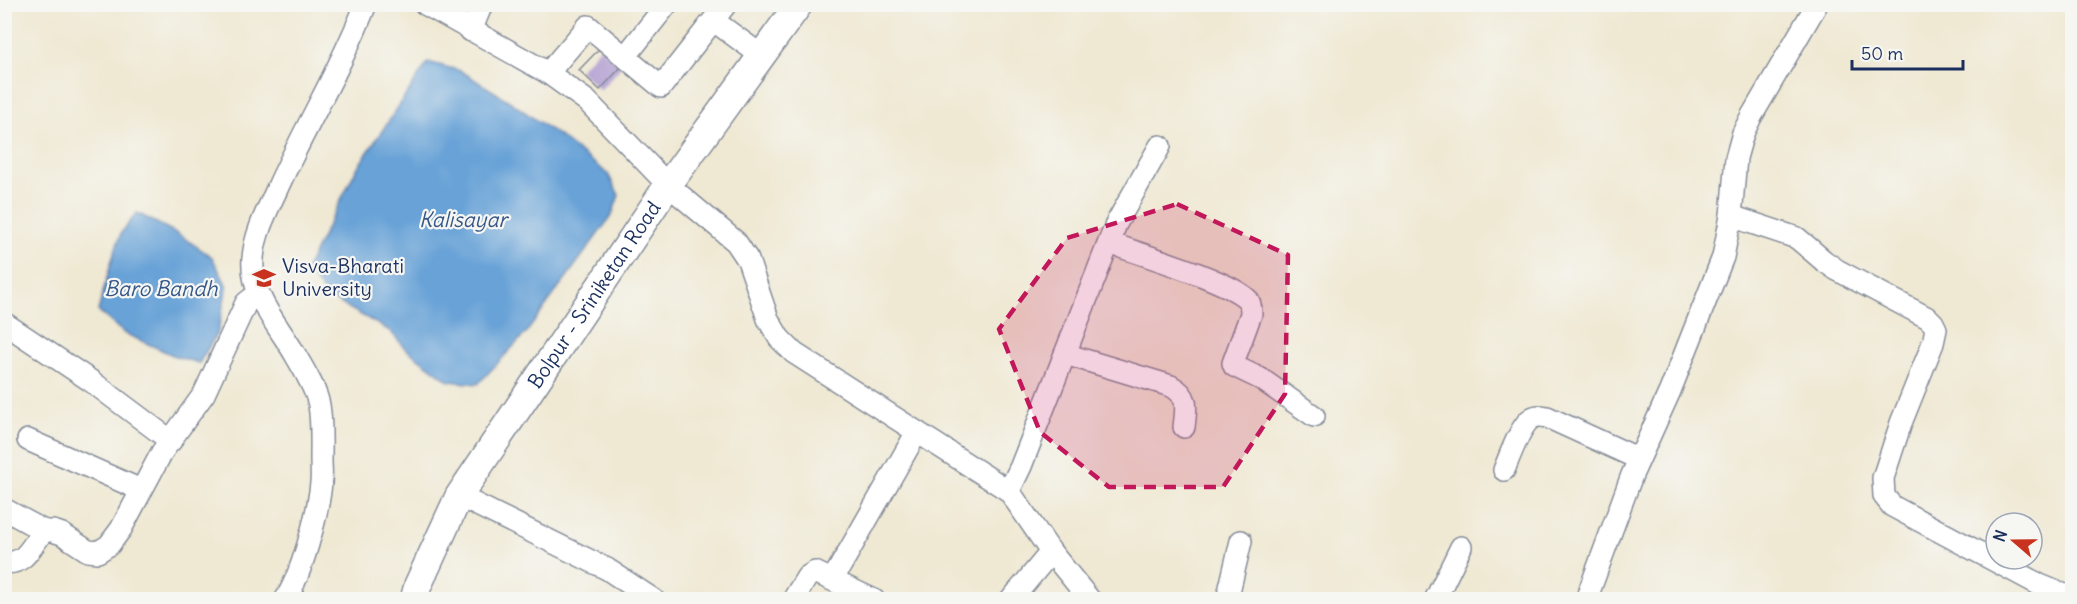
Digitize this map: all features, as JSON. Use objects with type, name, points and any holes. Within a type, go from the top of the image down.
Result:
[{"type":"main road","name":"Bolpur - Sriniketan Road","points":[[414,600],[418,585],[459,496],[668,185],[799,4]]},
{"type":"street","points":[[285,600],[291,591],[304,556],[322,482],[321,427],[318,403],[307,377],[259,296],[253,260],[256,238],[303,132],[353,37],[366,4]]},
{"type":"street","points":[[425,4],[548,73],[587,100],[668,185],[736,242],[748,260],[768,319],[779,338],[794,353],[1009,491],[1051,552],[1090,600]]},
{"type":"street","points":[[471,31],[482,4]]},
{"type":"street","points":[[625,57],[666,4]]},
{"type":"street","points":[[1586,600],[1622,499],[1670,391],[1716,278],[1728,240],[1734,174],[1743,133],[1750,117],[1817,4]]},
{"type":"street","points":[[548,73],[588,26],[661,87],[720,13],[762,56]]},
{"type":"street","points":[[1009,491],[1116,224],[1160,146]]},
{"type":"street","points":[[1731,216],[1797,238],[1836,270],[1928,318],[1933,323],[1936,329],[1934,343],[1901,423],[1884,478],[1883,489],[1886,501],[2040,585],[2073,598]]},
{"type":"street","points":[[1109,243],[1215,282],[1248,300],[1251,314],[1233,363],[1234,366],[1261,379],[1314,416]]},
{"type":"street","points":[[4,509],[44,531],[62,534],[88,551],[98,552],[109,545],[121,529],[162,452],[204,394],[246,303],[259,296]]},
{"type":"street","points":[[4,322],[91,381],[171,441]]},
{"type":"street","points":[[1065,354],[1180,390],[1186,405],[1184,427]]},
{"type":"street","points":[[1504,470],[1524,426],[1533,417],[1540,416],[1547,417],[1639,459]]},
{"type":"street","points":[[833,579],[917,432]]},
{"type":"street","points":[[28,440],[141,490]]},
{"type":"street","points":[[459,496],[607,569],[654,600]]},
{"type":"street","points":[[4,562],[11,564],[19,561],[44,531]]},
{"type":"street","points":[[1227,600],[1241,541]]},
{"type":"street","points":[[1435,600],[1461,547]]},
{"type":"street","points":[[1011,600],[1051,552]]},
{"type":"street","points":[[793,600],[809,574],[819,572],[874,600]]},
{"type":"highlighted area","points":[[1177,204],[1288,255],[1285,394],[1223,487],[1109,487],[1040,432],[999,329],[1067,238]]},
{"type":"water","name":"Kalisayar","points":[[428,62],[461,71],[509,101],[608,174],[619,195],[612,215],[526,333],[478,384],[449,381],[406,349],[390,331],[327,296],[306,269],[356,170]]},
{"type":"water","name":"Baro Bandh","points":[[137,213],[178,234],[212,257],[227,286],[218,332],[199,363],[175,356],[124,333],[98,311],[121,233]]},
{"type":"building","points":[[602,46],[622,66],[600,90],[579,70]]},
{"type":"place","name":"Visva-Bharati University","points":[[264,278]]}]
